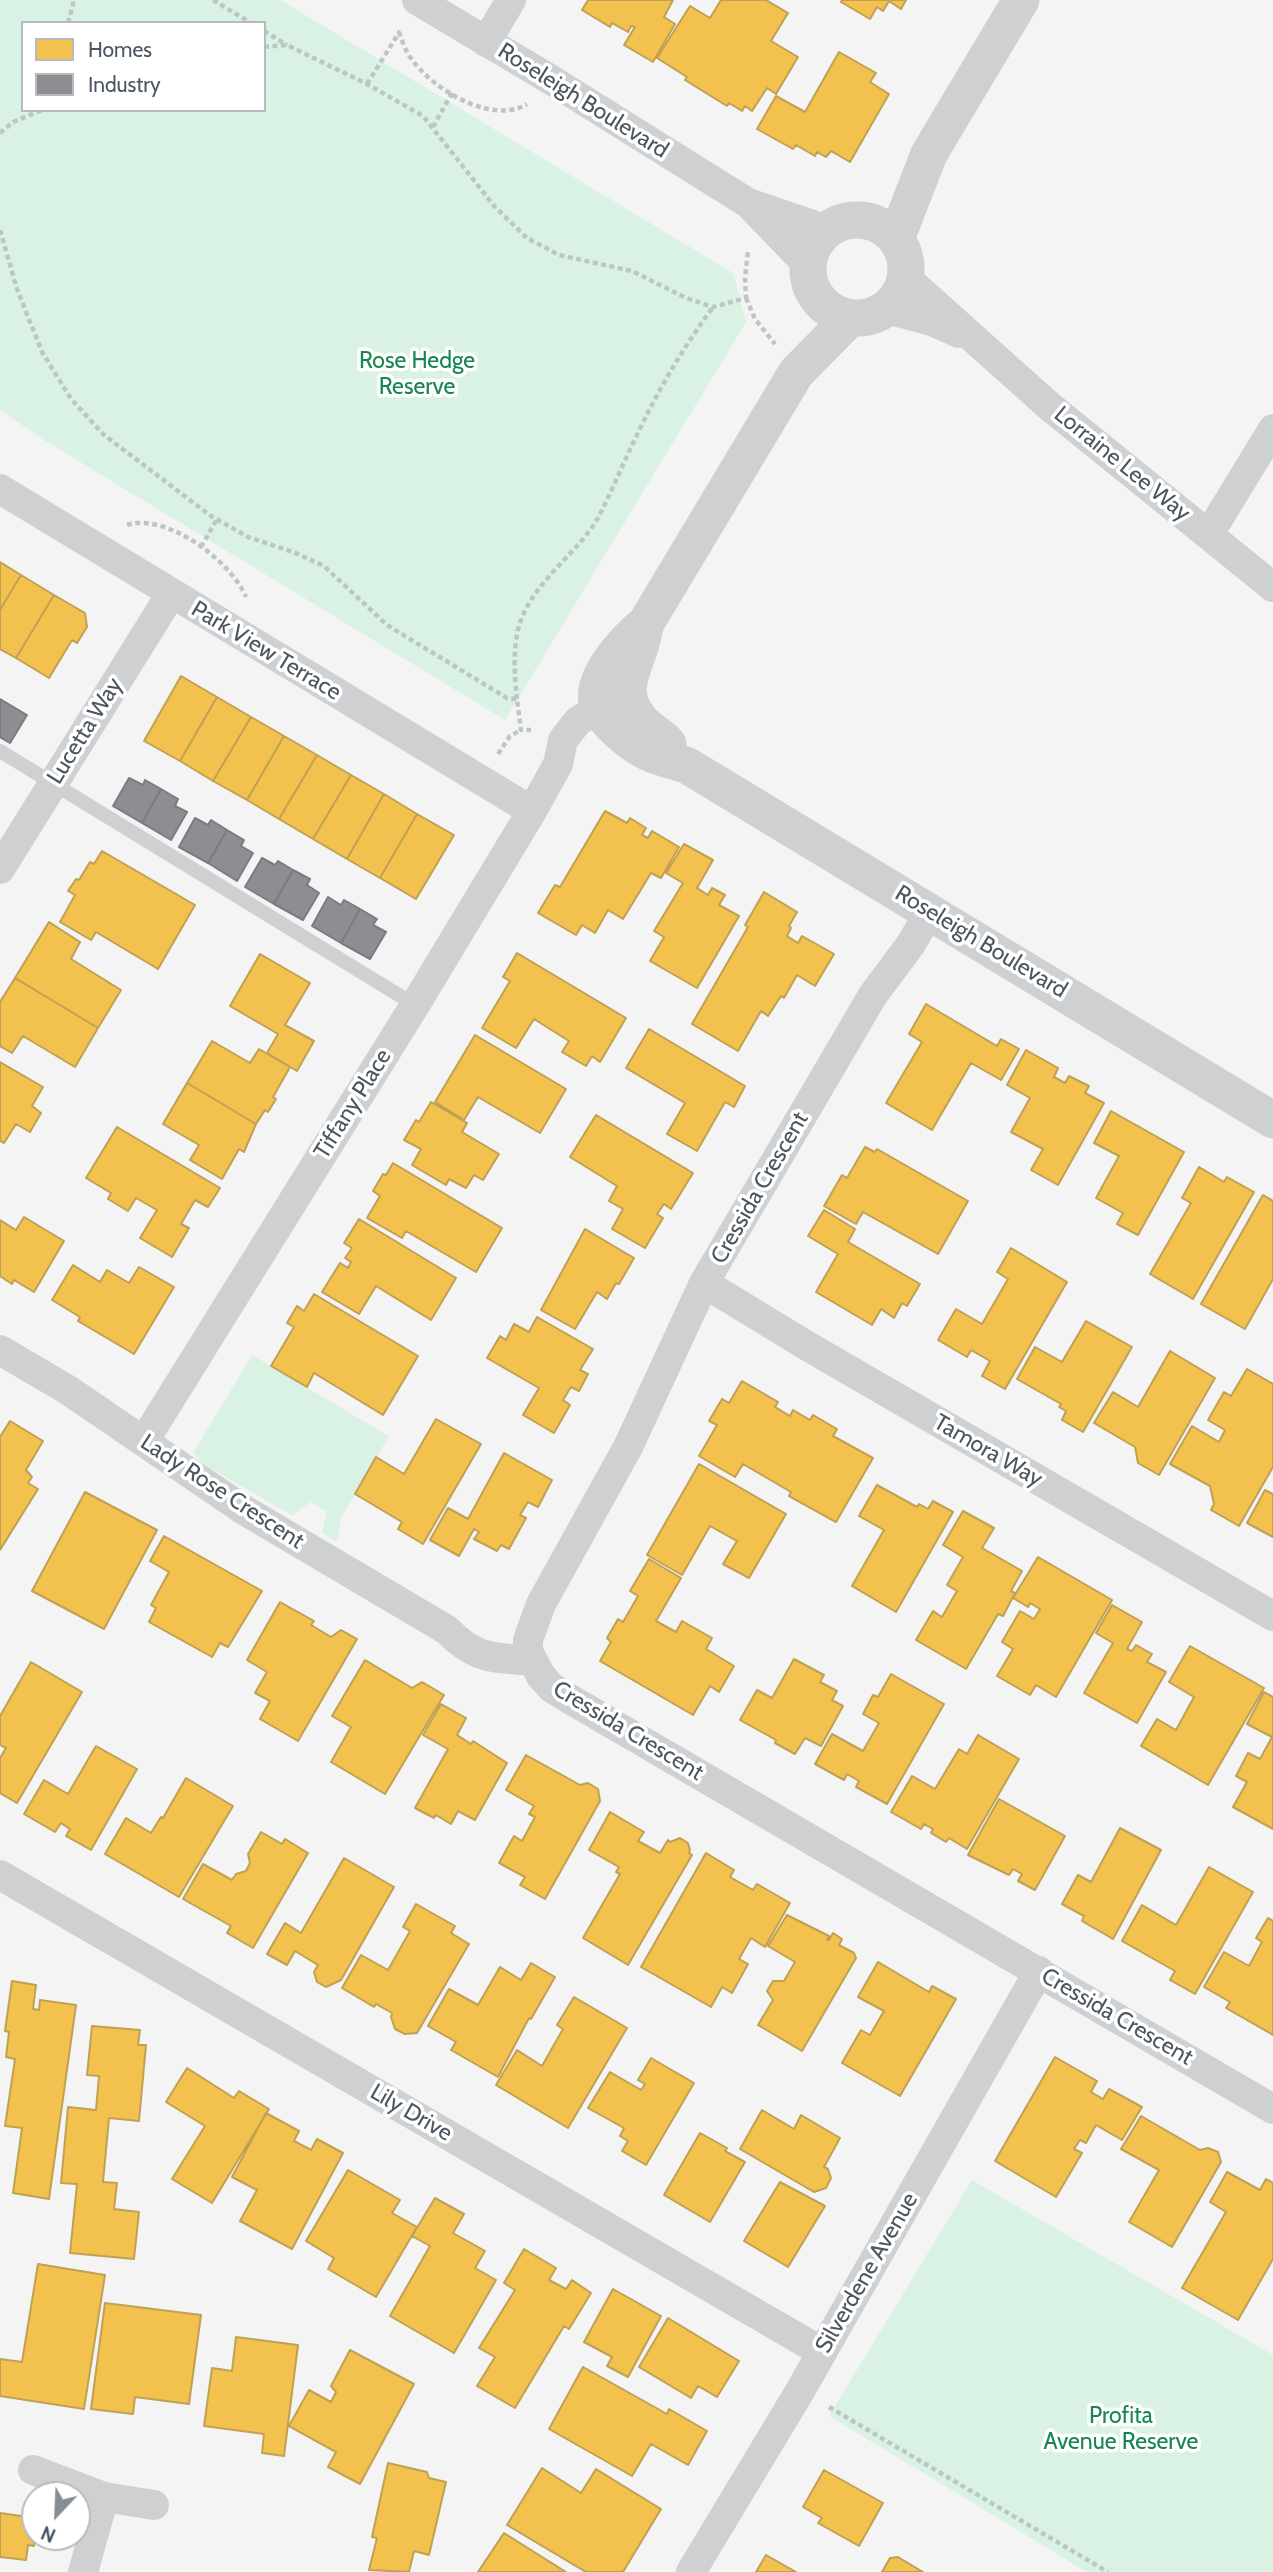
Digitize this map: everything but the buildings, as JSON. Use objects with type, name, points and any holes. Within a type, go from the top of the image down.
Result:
[{"type":"street","name":"Roseleigh Boulevard","points":[[417,0],[548,78],[756,212],[807,264]]},
{"type":"street","points":[[486,41],[511,0]]},
{"type":"street","points":[[896,239],[929,154],[1021,0]]},
{"type":"street","points":[[863,220],[929,154]]},
{"type":"street","name":"Roseleigh Boulevard","points":[[756,212],[827,230]]},
{"type":"street","points":[[863,220],[887,230],[896,239],[906,264],[906,278],[896,300],[887,309],[875,316],[850,318],[837,315],[817,299],[808,276],[807,264],[817,239],[827,230],[839,223],[863,220]]},
{"type":"street","name":"Lorraine Lee Way","points":[[906,278],[1048,405],[1273,587]]},
{"type":"street","points":[[613,711],[626,691],[646,623],[797,366],[817,299]]},
{"type":"street","name":"Lorraine Lee Way","points":[[887,309],[932,321],[972,339]]},
{"type":"street","points":[[797,366],[850,318]]},
{"type":"street","points":[[1209,534],[1273,429]]},
{"type":"street","name":"Park View Terrace","points":[[0,489],[532,811]]},
{"type":"street","name":"Lucetta Way","points":[[0,869],[172,594]]},
{"type":"street","name":"Roseleigh Boulevard","points":[[613,711],[640,721],[658,733],[688,766],[1273,1120]]},
{"type":"street","name":"Tiffany Place","points":[[144,1441],[415,1005],[532,811],[560,752],[579,750],[613,711]]},
{"type":"street","name":"Cressida Crescent","points":[[922,906],[911,944],[873,995],[704,1283],[628,1447],[541,1604],[530,1651],[552,1688],[568,1698],[1273,2109]]},
{"type":"street","name":"Tamora Way","points":[[704,1283],[804,1344],[1273,1616]]},
{"type":"street","name":"Lady Rose Crescent","points":[[0,1350],[68,1390],[244,1510],[447,1630],[462,1646],[476,1653],[530,1651]]},
{"type":"street","name":"Lily Drive","points":[[0,1875],[822,2352]]},
{"type":"street","name":"Silverdene Avenue","points":[[691,2572],[800,2391],[1039,1971]]},
{"type":"street","points":[[33,2470],[104,2497],[154,2505]]},
{"type":"street","points":[[83,2572],[104,2497]]},
{"type":"lane","points":[[0,751],[415,1005]]},
{"type":"path","points":[[69,21],[74,0]]},
{"type":"path","points":[[213,0],[248,21]]},
{"type":"path","points":[[367,84],[417,0]]},
{"type":"path","points":[[266,32],[424,116],[495,207],[527,238],[559,255],[632,271],[686,298],[713,307],[746,298]]},
{"type":"path","points":[[399,33],[410,57],[426,75],[472,105],[499,111],[519,109],[529,102],[548,78]]},
{"type":"path","points":[[266,47],[287,45]]},
{"type":"path","points":[[432,127],[452,93]]},
{"type":"path","points":[[25,117],[28,112]]},
{"type":"path","points":[[0,133],[13,122],[37,112]]},
{"type":"path","points":[[756,212],[747,257],[746,298],[767,337],[797,366]]},
{"type":"path","points":[[0,230],[17,289],[42,352],[71,399],[104,435],[217,519],[248,537],[324,566],[387,625],[507,698],[517,699]]},
{"type":"path","points":[[560,752],[541,730],[521,730],[514,676],[517,636],[523,614],[537,592],[596,520],[664,382],[713,307]]},
{"type":"path","points":[[201,547],[217,519]]},
{"type":"path","points":[[101,551],[113,534],[136,522],[166,527],[201,547],[227,568],[244,592],[248,603],[247,612],[235,632]]},
{"type":"path","points":[[800,2391],[1108,2572]]},
{"type":"green space","name":"Rose Hedge Reserve","points":[[0,0],[280,0],[733,273],[746,322],[505,720],[44,440],[0,410]]},
{"type":"green space","points":[[252,1355],[389,1436],[341,1518],[337,1542],[322,1533],[327,1512],[310,1502],[293,1516],[207,1466],[193,1453]]},
{"type":"green space","name":"Profita Avenue Reserve","points":[[972,2180],[1273,2355],[1273,2572],[1087,2572],[829,2416]]}]
